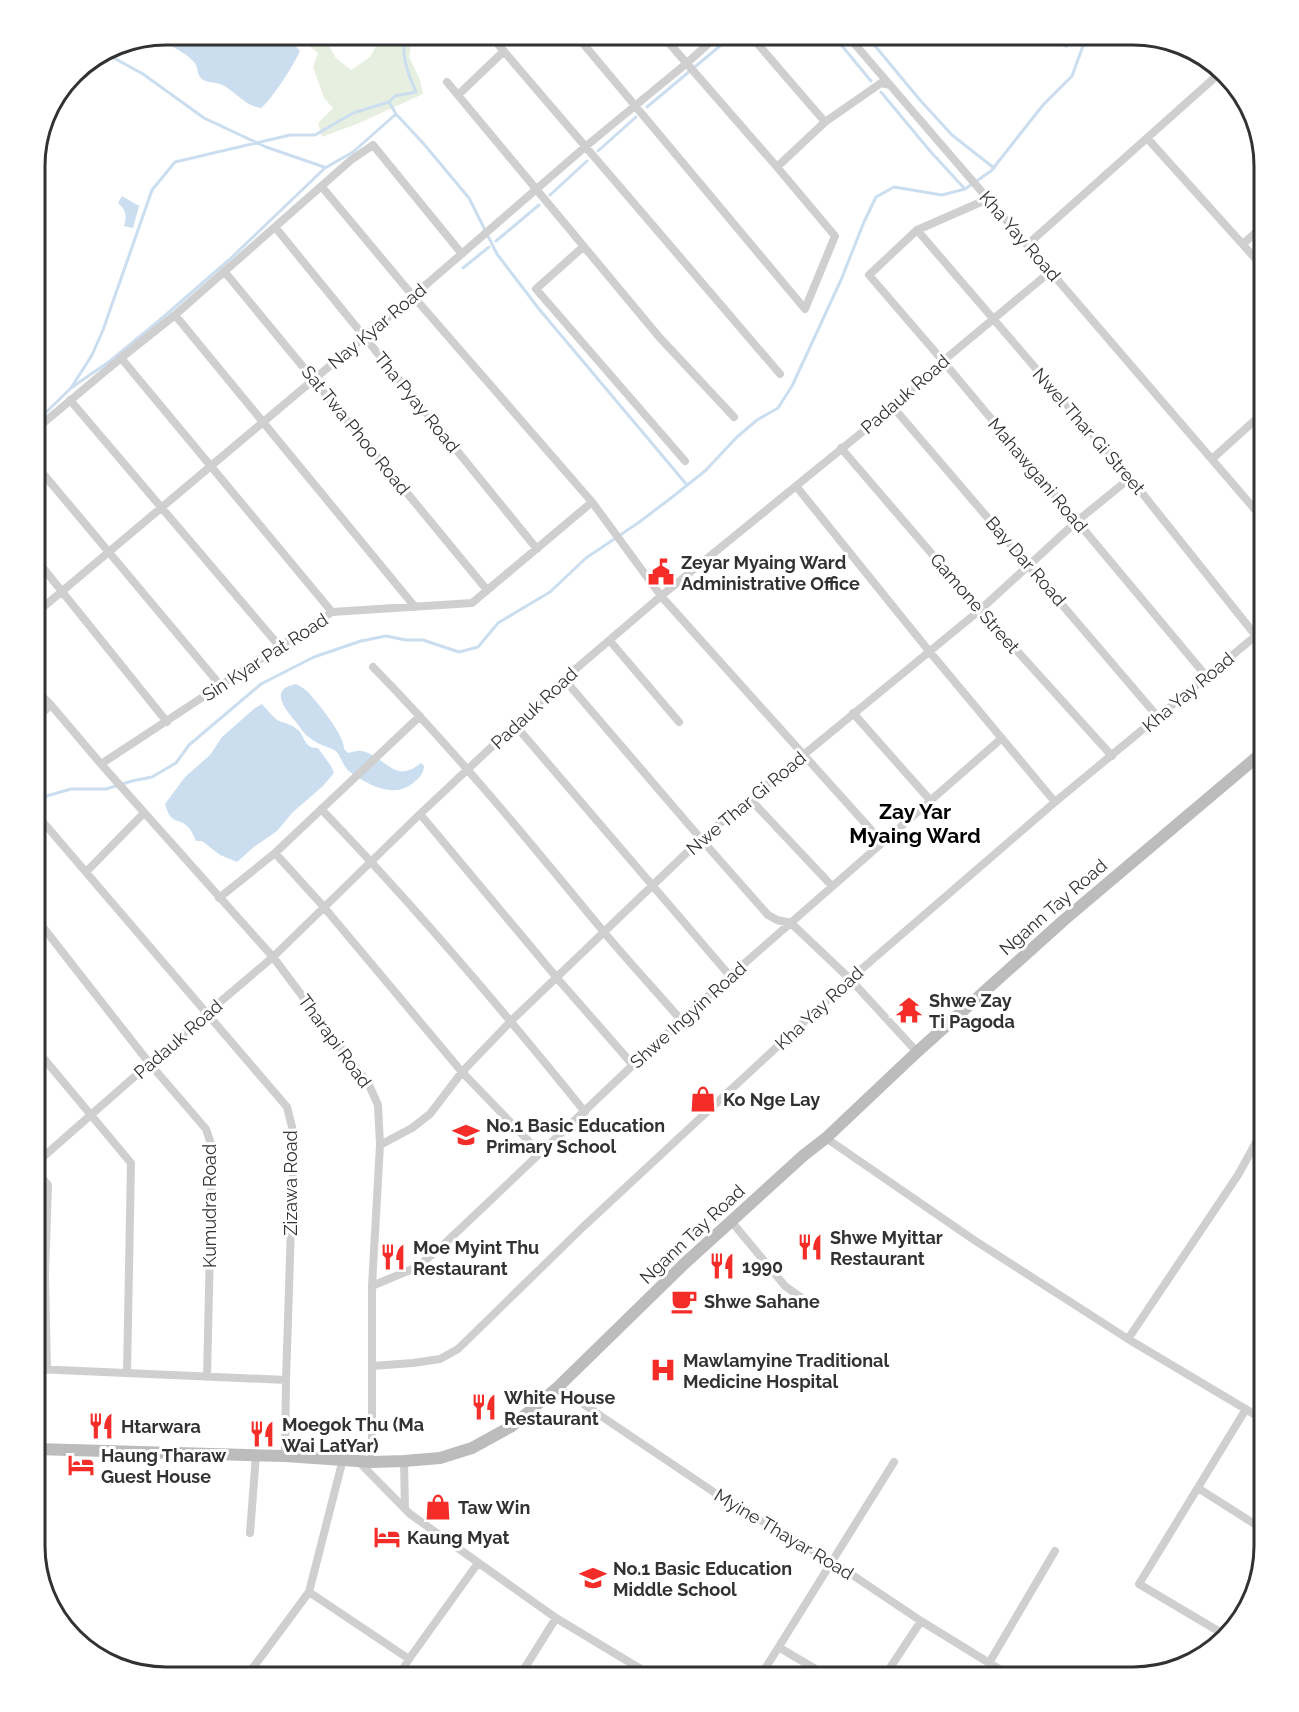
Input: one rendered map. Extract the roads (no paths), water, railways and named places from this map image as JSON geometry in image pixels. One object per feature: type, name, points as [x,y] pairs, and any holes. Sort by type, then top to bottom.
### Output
[{"type":"main road","name":"Ngann Tay Road","points":[[45,1449],[404,1461],[440,1458],[472,1448],[512,1426],[558,1387],[684,1264],[804,1155],[826,1138],[917,1052],[1064,920],[1254,759]]},
{"type":"street","points":[[499,45],[780,374]]},
{"type":"street","points":[[584,45],[805,309],[835,236],[671,45]]},
{"type":"street","name":"Nay Kyar Road","points":[[45,605],[707,45]]},
{"type":"street","points":[[759,45],[825,122]]},
{"type":"street","name":"Kha Yay Road","points":[[855,45],[1254,508]]},
{"type":"street","points":[[458,95],[504,51]]},
{"type":"street","points":[[1027,245],[1215,77]]},
{"type":"street","points":[[447,82],[660,338],[734,417]]},
{"type":"street","points":[[777,167],[825,122],[881,83],[891,85]]},
{"type":"street","points":[[1147,138],[1254,257]]},
{"type":"street","points":[[45,421],[175,315],[351,160],[373,145],[462,254]]},
{"type":"street","points":[[322,187],[413,296],[592,502],[661,596],[882,842]]},
{"type":"street","points":[[916,231],[985,196]]},
{"type":"street","name":"Tha Pyay Road","points":[[275,227],[537,549]]},
{"type":"street","name":"Nwel Thar Gi Street","points":[[916,231],[1130,478],[1254,633]]},
{"type":"street","name":"Mahawgani Road","points":[[916,231],[868,274],[1207,677]]},
{"type":"street","points":[[1243,244],[1254,234]]},
{"type":"street","points":[[583,247],[536,289],[685,461]]},
{"type":"street","name":"Sat Twa Phoo Road","points":[[224,271],[487,590]]},
{"type":"street","name":"Padauk Road","points":[[45,1155],[273,957],[323,906],[564,679],[661,596],[893,407],[943,361],[1051,271]]},
{"type":"street","points":[[175,315],[415,607]]},
{"type":"street","points":[[121,358],[332,612]]},
{"type":"street","points":[[70,400],[280,647]]},
{"type":"street","name":"Bay Dar Road","points":[[893,407],[1158,717]]},
{"type":"street","points":[[1212,459],[1254,421]]},
{"type":"street","name":"Gamone Street","points":[[841,448],[980,610],[1112,756]]},
{"type":"street","points":[[45,476],[221,686]]},
{"type":"street","name":"Nwe Thar Gi Road","points":[[380,1145],[412,1128],[429,1114],[462,1072],[511,1021],[701,839],[980,610],[1077,522],[1130,478]]},
{"type":"street","points":[[796,486],[1055,802]]},
{"type":"street","name":"Sin Kyar Pat Road","points":[[101,765],[332,612],[472,603],[592,502]]},
{"type":"street","points":[[45,570],[167,722]]},
{"type":"street","name":"Kha Yay Road","points":[[372,1366],[413,1364],[440,1359],[458,1349],[592,1219],[850,979],[1055,802],[1254,638]]},
{"type":"street","points":[[610,641],[679,722]]},
{"type":"street","points":[[373,668],[420,716],[681,1020]]},
{"type":"street","points":[[564,679],[768,915],[790,923],[850,979],[917,1052]]},
{"type":"street","name":"Tharapi Road","points":[[45,699],[273,957],[369,1085],[378,1105],[380,1145],[372,1286],[372,1461]]},
{"type":"street","points":[[45,710],[51,705]]},
{"type":"street","points":[[854,713],[930,801]]},
{"type":"street","points":[[219,898],[275,853],[420,716]]},
{"type":"street","points":[[515,725],[730,976]]},
{"type":"street","name":"Shwe Ingyin Road","points":[[372,1286],[417,1267],[439,1249],[681,1020],[1002,738]]},
{"type":"street","points":[[750,799],[832,886]]},
{"type":"street","points":[[321,809],[372,862],[511,1021],[585,1112]]},
{"type":"street","points":[[86,872],[144,813]]},
{"type":"street","points":[[420,814],[633,1065]]},
{"type":"street","name":"Zizawa Road","points":[[45,824],[287,1107],[294,1135],[285,1456]]},
{"type":"street","points":[[275,853],[323,906],[462,1072],[540,1153]]},
{"type":"street","name":"Kumudra Road","points":[[45,930],[150,1064],[206,1129],[211,1144],[207,1377]]},
{"type":"street","points":[[45,1060],[131,1163],[127,1373]]},
{"type":"street","points":[[826,1138],[974,1240],[1128,1339],[1254,1414]]},
{"type":"street","points":[[1128,1339],[1238,1175],[1254,1146]]},
{"type":"street","points":[[45,1181],[48,1185],[45,1275],[47,1370],[286,1380]]},
{"type":"street","points":[[731,1221],[785,1286],[814,1307]]},
{"type":"street","name":"Myine Thayar Road","points":[[558,1387],[724,1499],[833,1562],[995,1667]]},
{"type":"street","points":[[1219,1631],[1138,1584],[1246,1409]]},
{"type":"street","points":[[250,1533],[256,1455]]},
{"type":"street","points":[[253,1667],[309,1592],[343,1459]]},
{"type":"street","points":[[357,1460],[405,1508],[478,1563],[556,1618],[635,1667]]},
{"type":"street","points":[[404,1461],[405,1508]]},
{"type":"street","points":[[767,1667],[894,1462]]},
{"type":"street","points":[[1198,1488],[1254,1524]]},
{"type":"street","points":[[989,1663],[1055,1551]]},
{"type":"street","points":[[404,1667],[478,1563]]},
{"type":"street","points":[[309,1592],[409,1659]]},
{"type":"street","points":[[525,1667],[556,1618]]},
{"type":"street","points":[[891,1667],[921,1621]]},
{"type":"street","points":[[780,1648],[813,1667]]},
{"type":"water","points":[[170,45],[295,45],[300,51],[271,98],[261,108],[255,107],[220,84],[202,79],[197,66],[185,54]]},
{"type":"water","points":[[122,196],[139,206],[133,228],[124,226],[125,213],[118,203]]},
{"type":"water","points":[[296,684],[308,692],[324,711],[336,728],[344,749],[348,753],[362,751],[371,754],[391,768],[404,771],[421,763],[424,766],[420,776],[404,788],[388,790],[372,785],[350,772],[337,752],[316,742],[303,732],[283,705],[281,694],[283,690]]},
{"type":"water","points":[[262,704],[276,719],[298,730],[309,746],[318,748],[334,773],[323,786],[293,812],[277,831],[237,862],[220,855],[202,841],[196,841],[185,824],[170,816],[165,804],[185,777],[210,755],[222,737]]},
{"type":"waterway","points":[[71,388],[110,361],[161,319],[230,259],[325,168],[353,152],[396,114],[389,102],[395,96],[416,92],[404,57],[404,45]]},
{"type":"waterway","points":[[647,107],[721,45]]},
{"type":"waterway","points":[[841,45],[871,81]]},
{"type":"waterway","points":[[874,45],[952,135],[994,168]]},
{"type":"waterway","points":[[45,796],[71,789],[106,789],[152,777],[176,763],[189,745],[261,684],[314,657],[361,641],[386,636],[406,640],[423,640],[459,652],[478,647],[498,623],[550,592],[586,558],[671,498],[705,471],[737,437],[757,420],[778,408],[792,386],[876,197],[894,187],[942,195],[965,189],[991,171],[1043,105],[1072,76],[1083,45]]},
{"type":"waterway","points":[[113,57],[143,74],[204,118],[266,147],[324,167]]},
{"type":"waterway","points":[[881,92],[964,188]]},
{"type":"waterway","points":[[45,413],[71,388],[92,355],[152,190],[175,162],[290,135],[315,135],[353,113],[389,102]]},
{"type":"waterway","points":[[396,114],[469,198],[497,254],[539,309],[687,485]]},
{"type":"waterway","points":[[598,151],[636,117]]},
{"type":"waterway","points":[[550,195],[587,161]]},
{"type":"waterway","points":[[496,241],[539,205]]},
{"type":"waterway","points":[[463,268],[489,247]]},
{"type":"place","name":"Zeyar Myaing Ward Administrative Office","points":[[661,572]]},
{"type":"place","name":"Shwe Zay Ti Pagoda","points":[[909,1010]]},
{"type":"place","name":"Ko Nge Lay","points":[[703,1099]]},
{"type":"place","name":"No.1 Basic Education Primary School","points":[[466,1135]]},
{"type":"place","name":"Shwe Myittar Restaurant","points":[[810,1247]]},
{"type":"place","name":"Moe Myint Thu Restaurant","points":[[393,1257]]},
{"type":"place","name":"1990","points":[[722,1266]]},
{"type":"place","name":"Shwe Sahane","points":[[684,1301]]},
{"type":"place","name":"Mawlamyine Traditional Medicine Hospital","points":[[663,1370]]},
{"type":"place","name":"White House Restaurant","points":[[484,1407]]},
{"type":"place","name":"Htarwara","points":[[101,1426]]},
{"type":"place","name":"Moegok Thu (Ma Wai LatYar)","points":[[262,1434]]},
{"type":"place","name":"Haung Tharaw Guest House","points":[[81,1465]]},
{"type":"place","name":"Taw Win","points":[[438,1507]]},
{"type":"place","name":"Kaung Myat","points":[[387,1537]]},
{"type":"place","name":"No.1 Basic Education Middle School","points":[[593,1578]]},
{"type":"district","name":"Zay Yar Myaing Ward","points":[[915,823]]}]
